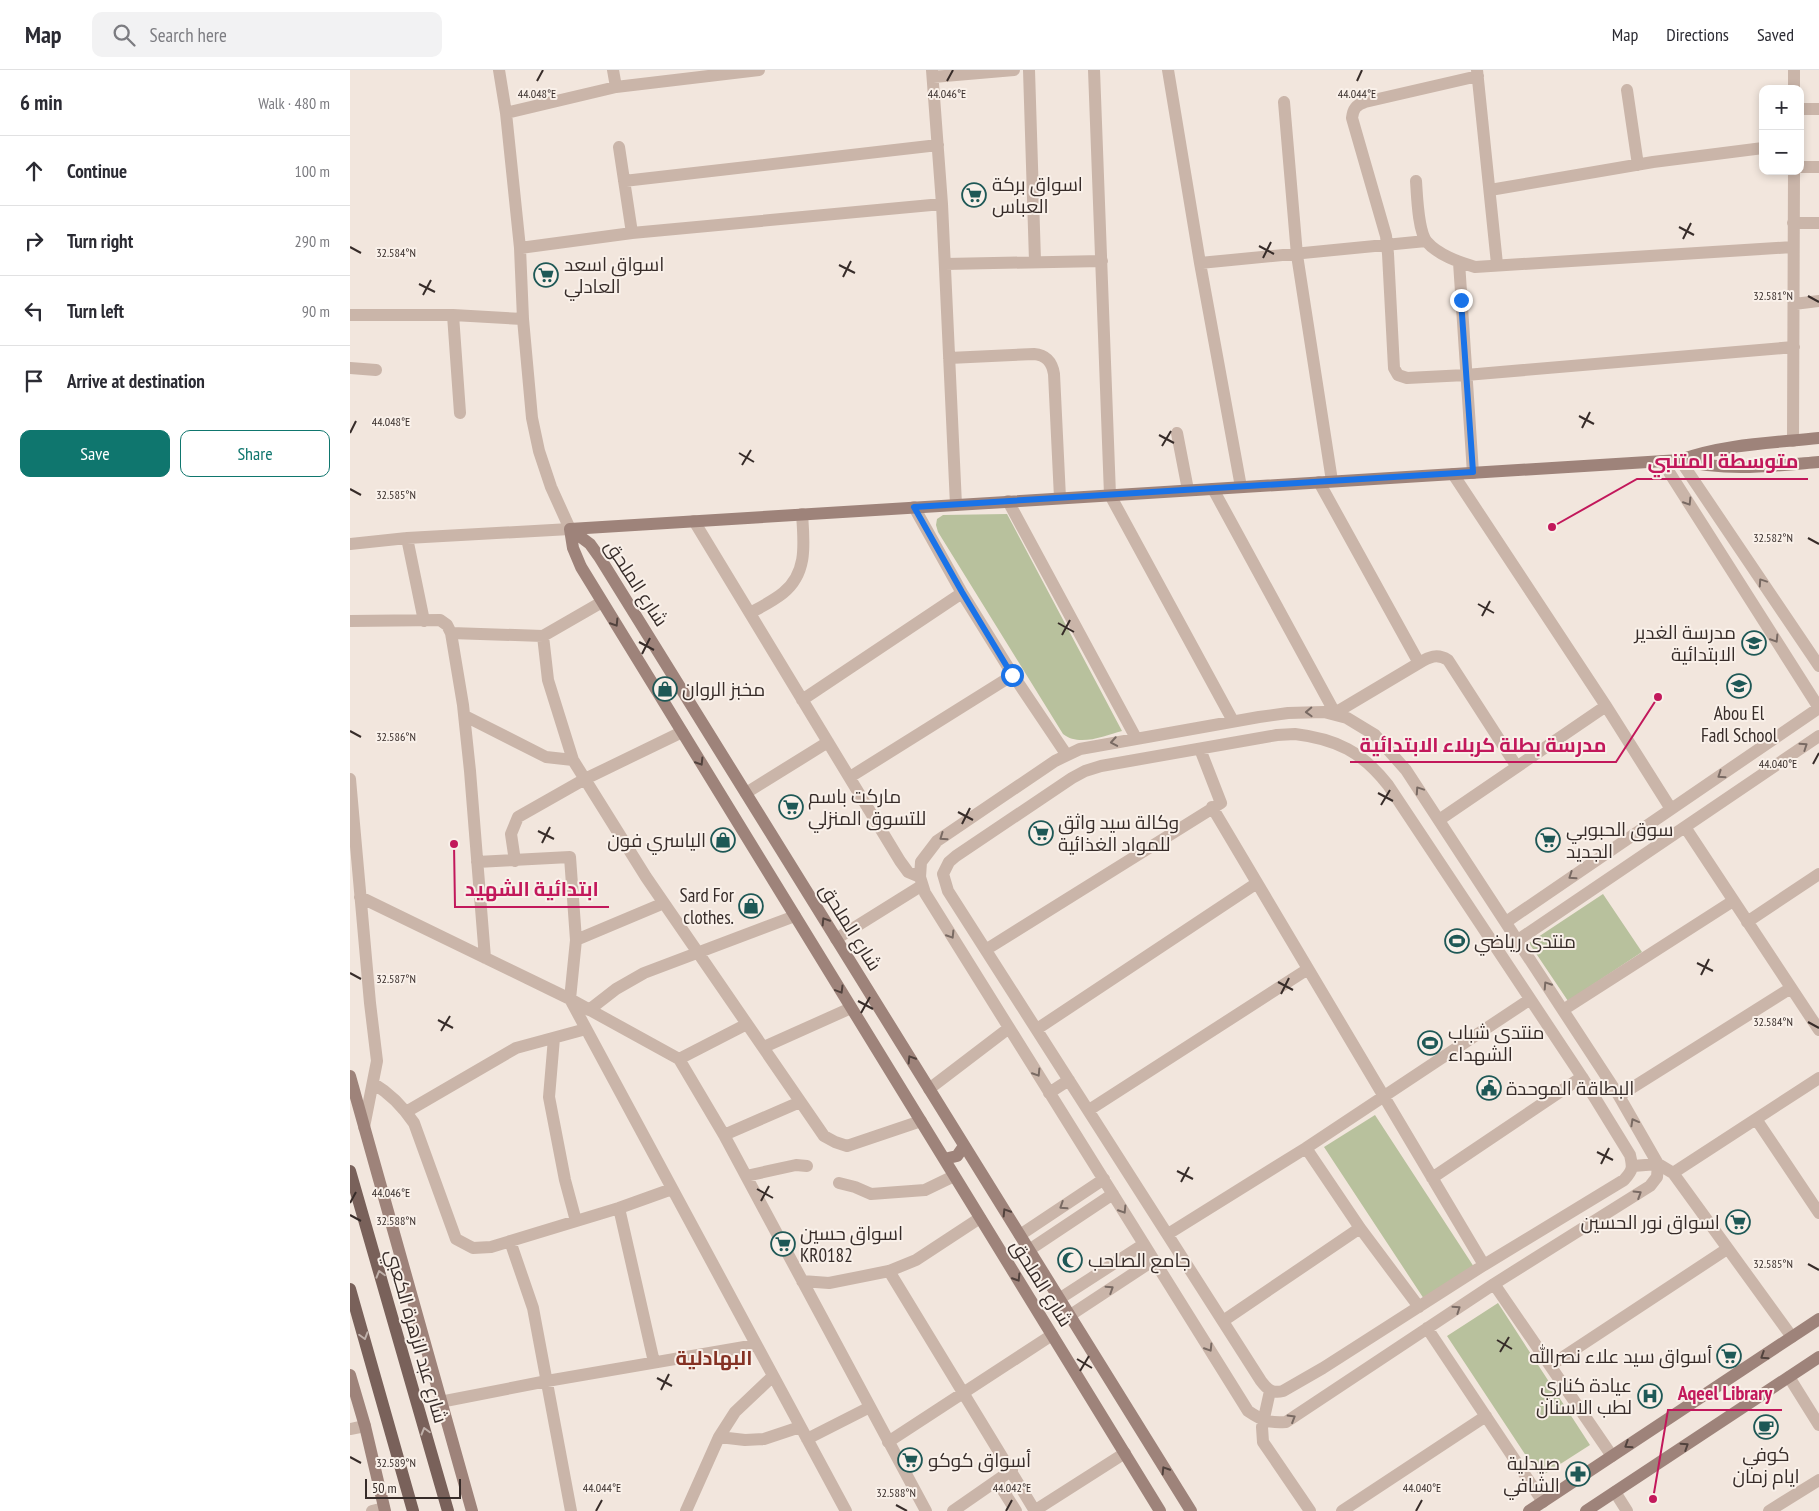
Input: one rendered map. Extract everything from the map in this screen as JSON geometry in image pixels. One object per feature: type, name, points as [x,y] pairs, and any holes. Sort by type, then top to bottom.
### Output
[{"type":"main road","name":"شارع عبد الزهرة الكعبي","points":[[350,1171],[448,1511]]},
{"type":"main road","points":[[350,1289],[413,1511]]},
{"type":"street","points":[[499,70],[506,113],[520,248],[523,319],[532,418],[537,442],[551,487],[570,529]]},
{"type":"street","points":[[613,70],[616,87]]},
{"type":"street","points":[[506,113],[616,87],[759,70]]},
{"type":"street","points":[[956,505],[942,204],[933,74],[1014,70]]},
{"type":"street","points":[[1029,70],[1035,261]]},
{"type":"street","points":[[1094,70],[1110,495],[1233,721]]},
{"type":"street","points":[[1168,70],[1200,263],[1241,487]]},
{"type":"street","points":[[1794,70],[1794,85]]},
{"type":"street","points":[[1497,264],[1478,73],[1365,102],[1355,107],[1352,118],[1387,245],[1393,364],[1398,376],[1407,378],[1466,375],[1794,347]]},
{"type":"street","points":[[1627,90],[1638,165]]},
{"type":"street","points":[[1284,102],[1297,254],[1326,482],[1419,663]]},
{"type":"street","points":[[1804,109],[1819,109]]},
{"type":"street","points":[[624,181],[938,146]]},
{"type":"street","points":[[619,147],[632,234]]},
{"type":"street","points":[[1490,190],[1638,165],[1759,149]]},
{"type":"street","points":[[1804,167],[1819,167]]},
{"type":"street","points":[[1793,441],[1794,175]]},
{"type":"street","points":[[1416,181],[1419,218],[1426,241],[1436,250],[1459,262],[1475,267],[1497,264],[1793,247]]},
{"type":"street","points":[[520,248],[632,234],[942,204]]},
{"type":"street","points":[[1793,223],[1819,224]]},
{"type":"street","points":[[1200,263],[1426,241]]},
{"type":"street","points":[[945,264],[1102,261]]},
{"type":"street","points":[[1459,262],[1473,472]]},
{"type":"street","points":[[1794,304],[1819,301]]},
{"type":"street","points":[[350,315],[453,315],[523,319]]},
{"type":"street","points":[[453,315],[460,413]]},
{"type":"street","points":[[949,358],[1034,354],[1048,359],[1054,374],[1060,498]]},
{"type":"street","points":[[350,368],[376,370]]},
{"type":"street","points":[[1177,433],[1188,490]]},
{"type":"street","points":[[350,544],[407,538],[1680,460],[1703,452],[1727,447],[1819,438]]},
{"type":"street","points":[[1680,460],[1729,468],[1819,462]]},
{"type":"street","points":[[1680,460],[1819,666]]},
{"type":"street","points":[[1506,922],[1819,708],[1662,461]]},
{"type":"street","points":[[1453,474],[1606,706],[1671,809]]},
{"type":"street","points":[[1213,489],[1335,713]]},
{"type":"street","points":[[1008,501],[1136,738]]},
{"type":"street","points":[[914,507],[1012,675],[1066,754]]},
{"type":"street","points":[[750,614],[784,592],[798,574],[804,558],[802,514]]},
{"type":"street","points":[[694,521],[904,867],[920,882],[1049,1093],[1248,1411],[1263,1421],[1272,1423],[1286,1422],[1494,1284],[1650,1186],[1657,1177],[1658,1164]]},
{"type":"street","name":"شارع الملحق","points":[[570,529],[576,558],[602,602],[1160,1511]]},
{"type":"street","name":"شارع الملحق","points":[[570,529],[584,538],[596,551],[1191,1511]]},
{"type":"street","points":[[407,538],[424,621]]},
{"type":"street","points":[[802,700],[962,592]]},
{"type":"street","points":[[451,633],[543,636],[602,602]]},
{"type":"street","points":[[350,621],[440,620],[447,625],[451,633],[465,716],[485,958]]},
{"type":"street","points":[[543,636],[548,680],[573,760],[664,903],[824,1136],[847,1146],[921,1121]]},
{"type":"street","points":[[1335,713],[1419,663],[1438,655],[1448,660],[1517,767]]},
{"type":"street","points":[[850,777],[1012,675]]},
{"type":"street","points":[[1439,820],[1606,706]]},
{"type":"street","points":[[920,882],[921,862],[937,841],[1066,754],[1088,747],[1136,738],[1288,713],[1335,713],[1359,724],[1375,735],[1406,770],[1564,1010],[1619,1096],[1658,1164],[1673,1174],[1792,1337]]},
{"type":"street","points":[[465,716],[546,757],[573,760]]},
{"type":"street","points":[[1176,731],[1182,752]]},
{"type":"street","points":[[515,861],[510,834],[518,816],[585,779],[682,732]]},
{"type":"street","points":[[1295,734],[1331,741],[1348,748],[1363,758],[1382,778],[1582,1077],[1630,1155],[1633,1166],[1624,1180],[1283,1391],[1270,1391],[1261,1381],[944,882],[943,874],[949,862],[956,856],[1041,798],[1085,771],[1101,766],[1182,752],[1277,735],[1295,734]]},
{"type":"street","points":[[1518,940],[1819,736]]},
{"type":"street","points":[[746,793],[828,742]]},
{"type":"street","points":[[987,949],[1221,803],[1200,749]]},
{"type":"street","points":[[350,779],[377,1061],[374,1084],[364,1127]]},
{"type":"street","points":[[1212,807],[1484,1265]]},
{"type":"street","points":[[1685,827],[1819,1030]]},
{"type":"street","points":[[1442,867],[1462,855]]},
{"type":"street","points":[[477,862],[570,857],[576,940],[570,999],[846,1511]]},
{"type":"street","points":[[1747,922],[1819,874]]},
{"type":"street","points":[[836,939],[920,882]]},
{"type":"street","points":[[1037,1029],[1258,883]]},
{"type":"street","points":[[360,897],[570,999],[679,1059],[724,1135],[926,1511]]},
{"type":"street","points":[[1564,1010],[1733,901]]},
{"type":"street","points":[[576,940],[664,903]]},
{"type":"street","points":[[590,1010],[616,990],[644,973],[795,916]]},
{"type":"street","points":[[1089,1110],[1308,969]]},
{"type":"street","points":[[1619,1096],[1791,988]]},
{"type":"street","points":[[1168,1234],[1306,1148],[1529,1000]]},
{"type":"street","points":[[764,1047],[851,1008]]},
{"type":"street","points":[[679,1059],[747,1024]]},
{"type":"street","points":[[929,1089],[1009,1028]]},
{"type":"street","points":[[406,1112],[516,1048],[586,1029]]},
{"type":"street","points":[[554,1038],[549,1097],[565,1180],[576,1221]]},
{"type":"street","points":[[350,1076],[472,1511]]},
{"type":"street","points":[[1432,1178],[1582,1077]]},
{"type":"street","points":[[1673,1174],[1819,1078]]},
{"type":"street","points":[[1049,1093],[1069,1080]]},
{"type":"street","points":[[374,1084],[388,1092],[414,1123],[456,1239],[473,1248],[510,1241],[619,1208],[672,1189]]},
{"type":"street","points":[[724,1135],[800,1102]]},
{"type":"street","points":[[1756,1120],[1819,1213]]},
{"type":"street","points":[[944,1159],[957,1156],[964,1146]]},
{"type":"street","points":[[1306,1148],[1360,1228],[1418,1307]]},
{"type":"street","points":[[1633,1166],[1658,1164]]},
{"type":"street","points":[[746,1176],[788,1166],[807,1166]]},
{"type":"street","points":[[839,1183],[871,1194],[924,1190],[954,1176]]},
{"type":"street","points":[[962,1188],[973,1177],[983,1176]]},
{"type":"street","points":[[1020,1235],[1104,1179]]},
{"type":"street","points":[[1029,1250],[1113,1194]]},
{"type":"street","points":[[619,1208],[654,1362]]},
{"type":"street","points":[[802,1281],[829,1283],[889,1271],[916,1260],[980,1218]]},
{"type":"street","points":[[1223,1321],[1360,1228]]},
{"type":"street","points":[[510,1241],[533,1308],[571,1511]]},
{"type":"street","points":[[1059,1299],[1144,1244]]},
{"type":"street","points":[[1551,1365],[1727,1248]]},
{"type":"street","points":[[1069,1316],[1154,1260]]},
{"type":"street","points":[[889,1271],[1012,1470],[1035,1511],[1125,1453]]},
{"type":"street","points":[[1494,1284],[1612,1456]]},
{"type":"street","points":[[1529,1511],[1819,1319]]},
{"type":"street","points":[[1427,1328],[1543,1502]]},
{"type":"street","points":[[888,1442],[1052,1335]]},
{"type":"street","points":[[440,1402],[547,1381],[756,1345]]},
{"type":"street","points":[[1586,1511],[1819,1357]]},
{"type":"street","points":[[350,1375],[365,1426],[380,1510]]},
{"type":"street","points":[[686,1511],[719,1438],[735,1412],[773,1376]]},
{"type":"street","points":[[1789,1377],[1819,1425]]},
{"type":"street","points":[[1270,1391],[1261,1435],[1263,1442],[1310,1511]]},
{"type":"street","points":[[350,1403],[365,1426]]},
{"type":"street","points":[[807,1440],[870,1407]]},
{"type":"street","points":[[1342,1511],[1486,1416]]},
{"type":"street","points":[[350,1429],[365,1426]]},
{"type":"street","points":[[719,1438],[764,1439],[800,1427]]},
{"type":"street","points":[[953,1511],[1012,1470]]},
{"type":"street","points":[[1769,1511],[1787,1506],[1819,1480]]},
{"type":"street","points":[[997,1481],[1016,1511]]},
{"type":"street","points":[[1615,1492],[1627,1511]]},
{"type":"green space","points":[[1007,514],[1122,731],[1100,738],[1084,740],[1069,738],[1063,734],[938,532],[936,525],[937,519],[943,515]]},
{"type":"green space","points":[[1603,894],[1642,952],[1568,1001],[1529,943]]},
{"type":"green space","points":[[1375,1115],[1474,1267],[1424,1299],[1324,1147]]},
{"type":"green space","points":[[1498,1303],[1590,1445],[1540,1477],[1447,1336]]},
{"type":"place","name":"اسواق بركة العباس","points":[[974,195]]},
{"type":"place","name":"اسواق اسعد العادلي","points":[[546,275]]},
{"type":"place","name":"متوسطة المتنبي","points":[[1552,527]]},
{"type":"place","name":"مدرسة الغدير الابتدائية","points":[[1754,643]]},
{"type":"place","name":"Abou El Fadl School","points":[[1739,686]]},
{"type":"place","name":"مخبز الروان","points":[[665,689]]},
{"type":"place","name":"مدرسة بطلة كربلاء الابتدائية","points":[[1658,697]]},
{"type":"place","name":"ماركت باسم للتسوق المنزلي","points":[[791,807]]},
{"type":"place","name":"وكالة سيد واثق للمواد الغذائية","points":[[1041,833]]},
{"type":"place","name":"الياسري فون","points":[[723,840]]},
{"type":"place","name":"سوق الحبوبي الجديد","points":[[1548,840]]},
{"type":"place","name":"ابتدائية الشهيد","points":[[454,844]]},
{"type":"place","name":"Sard For clothes.","points":[[751,906]]},
{"type":"place","name":"منتدى رياضي","points":[[1457,941]]},
{"type":"place","name":"منتدى شباب الشهداء","points":[[1430,1043]]},
{"type":"place","name":"البطاقة الموحدة","points":[[1489,1088]]},
{"type":"place","name":"اسواق نور الحسين","points":[[1738,1222]]},
{"type":"place","name":"اسواق حسين KR0182","points":[[783,1244]]},
{"type":"place","name":"جامع الصاحب","points":[[1070,1260]]},
{"type":"place","name":"أسواق سيد علاء نصرالله","points":[[1729,1356]]},
{"type":"place","name":"عيادة كناري لطب الاسنان","points":[[1650,1396]]},
{"type":"place","name":"كوفي ايام زمان","points":[[1766,1427]]},
{"type":"place","name":"أسواق كوكو","points":[[910,1460]]},
{"type":"place","name":"صيدلية الشافي","points":[[1578,1474]]},
{"type":"place","name":"Aqeel Library","points":[[1653,1499]]},
{"type":"district","name":"البهادلية","points":[[714,1358]]},
{"type":"route","points":[[1012,675],[914,507],[1473,472],[1461,300]]}]
